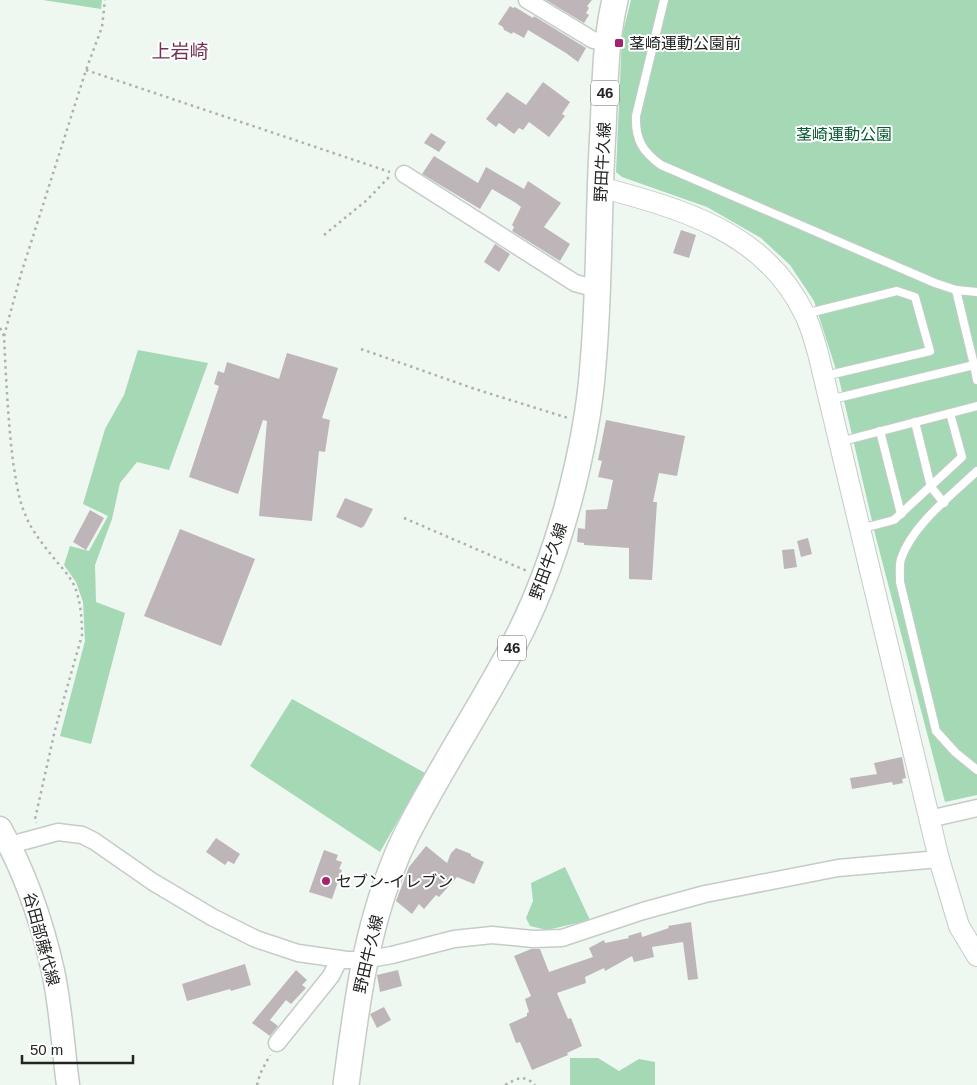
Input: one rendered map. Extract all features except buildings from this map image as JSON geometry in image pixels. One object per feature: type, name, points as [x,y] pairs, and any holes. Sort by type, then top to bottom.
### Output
[{"type":"main road","name":"野田牛久線","points":[[346,1085],[364,960],[370,934],[394,862],[414,820],[506,661],[533,604],[567,507],[586,423],[593,366],[608,43],[615,0]]},
{"type":"main road","name":"谷田部藤代線","points":[[5,836],[30,891],[54,972],[68,1085]]},
{"type":"street","points":[[527,0],[593,40],[608,43]]},
{"type":"street","points":[[404,174],[575,283],[597,289]]},
{"type":"street","points":[[600,187],[714,225],[742,241],[760,254],[773,268],[796,297],[805,314],[818,353],[830,400],[939,859],[959,926],[977,956]]},
{"type":"street","points":[[929,819],[977,808]]},
{"type":"street","points":[[5,836],[39,837],[58,832],[82,835],[212,917],[256,939],[298,953],[340,960],[364,960],[454,939],[492,935],[533,939],[562,938],[643,911],[705,894],[838,868],[939,859]]},
{"type":"street","points":[[277,1043],[331,976],[340,960]]},
{"type":"lane","points":[[664,0],[636,116],[636,129],[639,141],[648,156],[662,165],[934,284],[956,290],[977,292]]},
{"type":"lane","points":[[956,290],[977,380]]},
{"type":"lane","points":[[805,314],[897,291],[915,297],[918,305],[930,351],[824,376]]},
{"type":"lane","points":[[830,400],[975,365]]},
{"type":"lane","points":[[839,442],[977,406]]},
{"type":"lane","points":[[860,529],[894,520],[962,457],[950,413]]},
{"type":"lane","points":[[915,422],[931,487],[944,503]]},
{"type":"lane","points":[[880,431],[901,514]]},
{"type":"lane","points":[[977,471],[918,528],[906,546],[900,561],[900,582],[936,731],[954,752],[977,770]]},
{"type":"path","points":[[39,837],[35,819],[55,730],[82,635],[82,623],[76,588],[37,537],[21,504],[9,432],[4,336],[21,274],[86,70],[102,27],[105,0]]},
{"type":"path","points":[[86,70],[392,172],[367,200],[324,235]]},
{"type":"path","points":[[0,328],[4,336]]},
{"type":"path","points":[[361,349],[475,389],[586,423]]},
{"type":"path","points":[[404,518],[543,578]]},
{"type":"path","points":[[257,1085],[260,1074],[277,1043]]},
{"type":"path","points":[[505,1085],[521,1078],[528,1078],[535,1085]]},
{"type":"green space","points":[[43,0],[102,0],[101,9]]},
{"type":"green space","name":"茎崎運動公園","points":[[631,0],[977,0],[977,795],[945,802],[875,534],[839,379],[814,301],[790,265],[761,238],[707,207],[622,177],[616,172],[622,36]]},
{"type":"green space","points":[[138,350],[208,363],[169,470],[137,462],[120,483],[112,519],[95,565],[96,602],[125,613],[91,744],[60,736],[85,641],[83,602],[76,582],[64,565],[70,546],[89,551],[108,516],[83,504],[105,429],[124,395]]},
{"type":"green space","points":[[292,699],[425,773],[380,852],[250,766]]},
{"type":"green space","points":[[565,867],[590,920],[547,930],[530,926],[526,918],[533,901],[531,883]]},
{"type":"green space","points":[[570,1058],[598,1058],[619,1071],[639,1059],[655,1062],[655,1085],[570,1085]]},
{"type":"place","name":"茎崎運動公園前","points":[[619,43]]},
{"type":"place","name":"セブン-イレブン","points":[[326,881]]},
{"type":"district","name":"上岩崎","points":[[180,51]]}]
